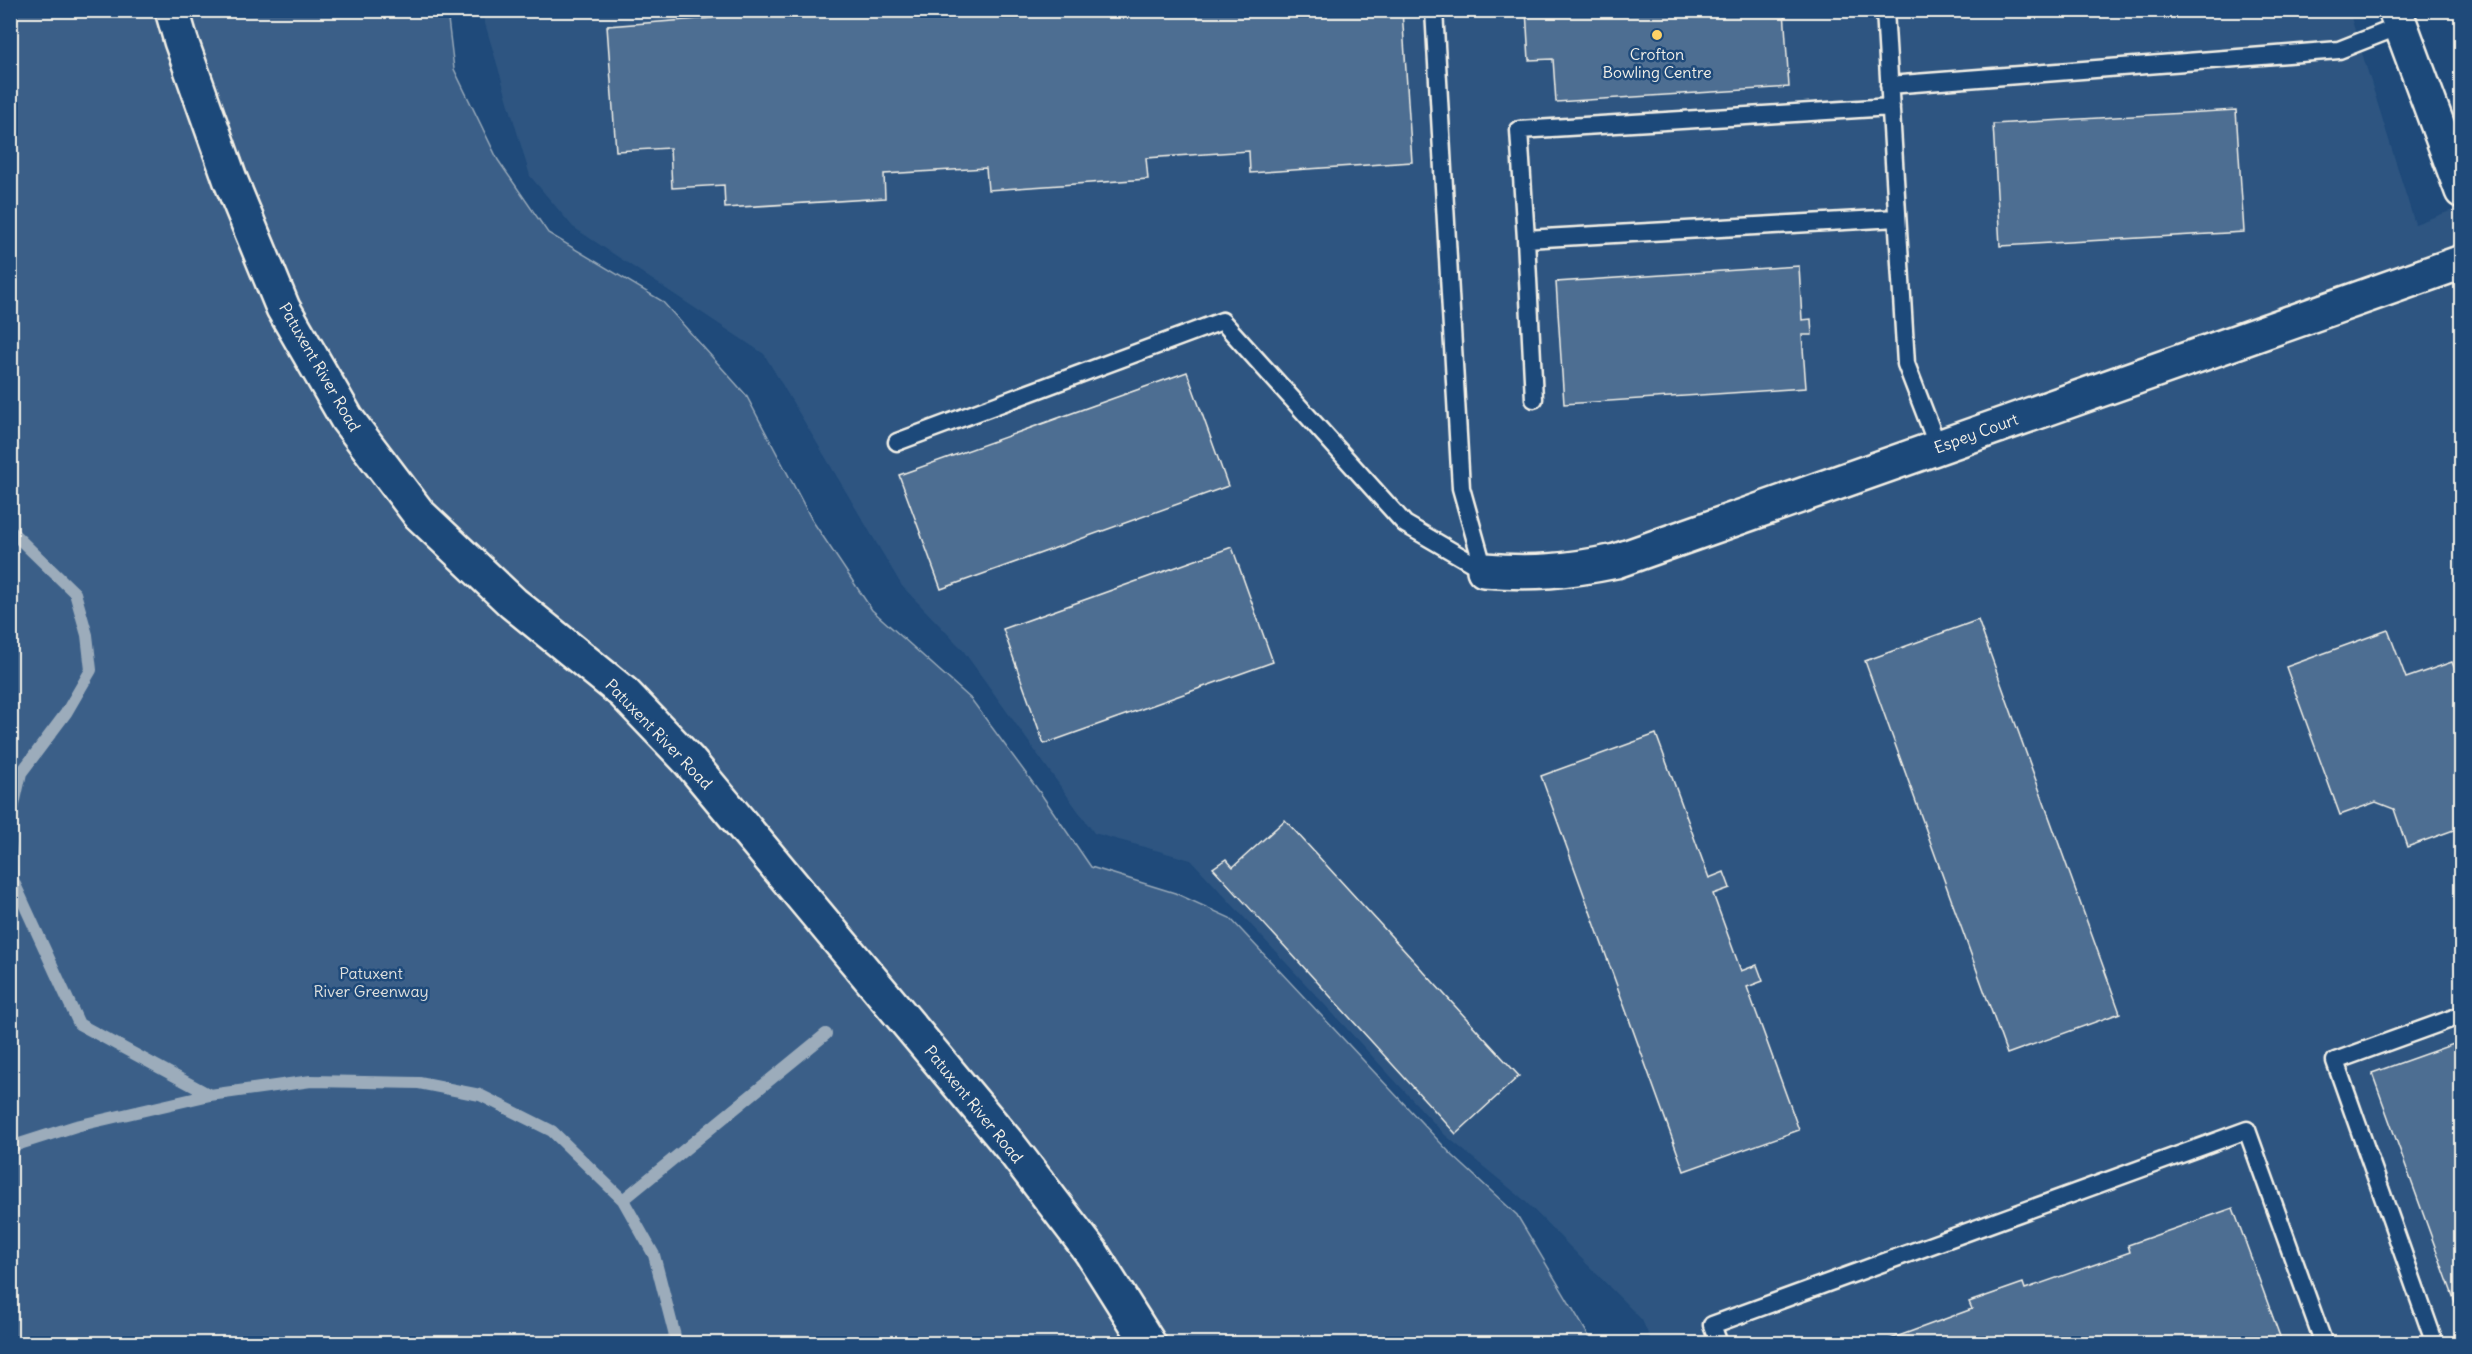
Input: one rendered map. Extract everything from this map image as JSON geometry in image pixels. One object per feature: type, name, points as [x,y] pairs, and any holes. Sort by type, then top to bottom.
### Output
[{"type":"street","name":"Patuxent River Road","points":[[172,10],[181,42],[230,179],[284,308],[347,419],[419,514],[513,603],[624,693],[689,761],[1010,1146],[1091,1252],[1149,1344]]},
{"type":"street","points":[[2398,18],[2462,191]]},
{"type":"street","name":"Espey Court","points":[[1484,570],[1522,573],[1554,572],[1616,561],[2462,262]]},
{"type":"lane","points":[[1434,10],[1461,489],[1484,570]]},
{"type":"lane","points":[[1885,10],[1906,364],[1938,447]]},
{"type":"lane","points":[[1889,85],[2339,50],[2398,18]]},
{"type":"lane","points":[[1534,399],[1520,130],[1891,107]]},
{"type":"lane","points":[[1526,239],[1897,218]]},
{"type":"lane","points":[[897,442],[1222,321],[1405,524],[1484,570]]},
{"type":"lane","points":[[2435,1344],[2335,1061],[2462,1015]]},
{"type":"lane","points":[[1719,1344],[1712,1325],[2247,1130],[2324,1344]]},
{"type":"shaded area","points":[[481,10],[2349,11],[2415,224],[2461,207],[2461,1343],[1652,1343],[1642,1320],[1524,1200],[1445,1135],[1191,860],[1094,833],[962,649],[902,586],[764,354],[573,227],[530,176]]},
{"type":"green space","name":"Patuxent River Greenway","points":[[10,11],[447,11],[454,69],[498,160],[548,233],[662,301],[746,395],[812,520],[872,610],[971,699],[1091,867],[1175,893],[1230,918],[1451,1154],[1517,1215],[1593,1343],[11,1343]]},
{"type":"building","points":[[711,10],[1402,10],[1412,162],[1250,173],[1249,151],[1146,158],[1148,179],[988,190],[986,168],[884,174],[885,198],[725,208],[724,185],[672,188],[670,148],[616,151],[607,26],[712,18]]},
{"type":"building","name":"Crofton Bowling Centre","points":[[1526,10],[1784,10],[1789,87],[1556,102],[1553,59],[1529,60]]},
{"type":"building","points":[[2236,110],[2244,232],[2000,246],[1993,124]]},
{"type":"building","points":[[1799,266],[1802,320],[1811,319],[1812,335],[1802,335],[1806,388],[1564,404],[1556,282]]},
{"type":"building","points":[[1187,372],[1228,486],[941,589],[899,475]]},
{"type":"building","points":[[1232,547],[1273,662],[1044,744],[1003,629]]},
{"type":"building","points":[[1978,620],[2120,1013],[2007,1054],[1865,661]]},
{"type":"building","points":[[2388,630],[2406,678],[2452,662],[2462,687],[2462,827],[2407,847],[2394,809],[2376,802],[2340,815],[2286,667]]},
{"type":"building","points":[[1656,734],[1709,878],[1724,872],[1730,888],[1713,894],[1741,971],[1757,965],[1763,981],[1747,987],[1799,1130],[1684,1171],[1541,776]]},
{"type":"building","points":[[1285,820],[1519,1076],[1456,1134],[1213,868],[1226,859],[1233,867]]},
{"type":"building","points":[[2462,1041],[2462,1321],[2372,1073]]},
{"type":"building","points":[[2233,1208],[2282,1342],[1877,1344],[1972,1309],[1969,1302],[2023,1283],[2025,1289],[2130,1252],[2128,1245]]},
{"type":"waterway","points":[[10,530],[75,593],[87,635],[91,670],[66,713],[21,773],[10,823]]},
{"type":"waterway","points":[[10,847],[12,878],[79,1024],[210,1095]]},
{"type":"waterway","points":[[623,1200],[826,1034]]},
{"type":"waterway","points":[[10,1147],[76,1126],[210,1095],[311,1081],[419,1083],[480,1095],[552,1131],[623,1200],[654,1255],[677,1344]]},
{"type":"place","name":"Crofton Bowling Centre","points":[[1657,35]]}]
